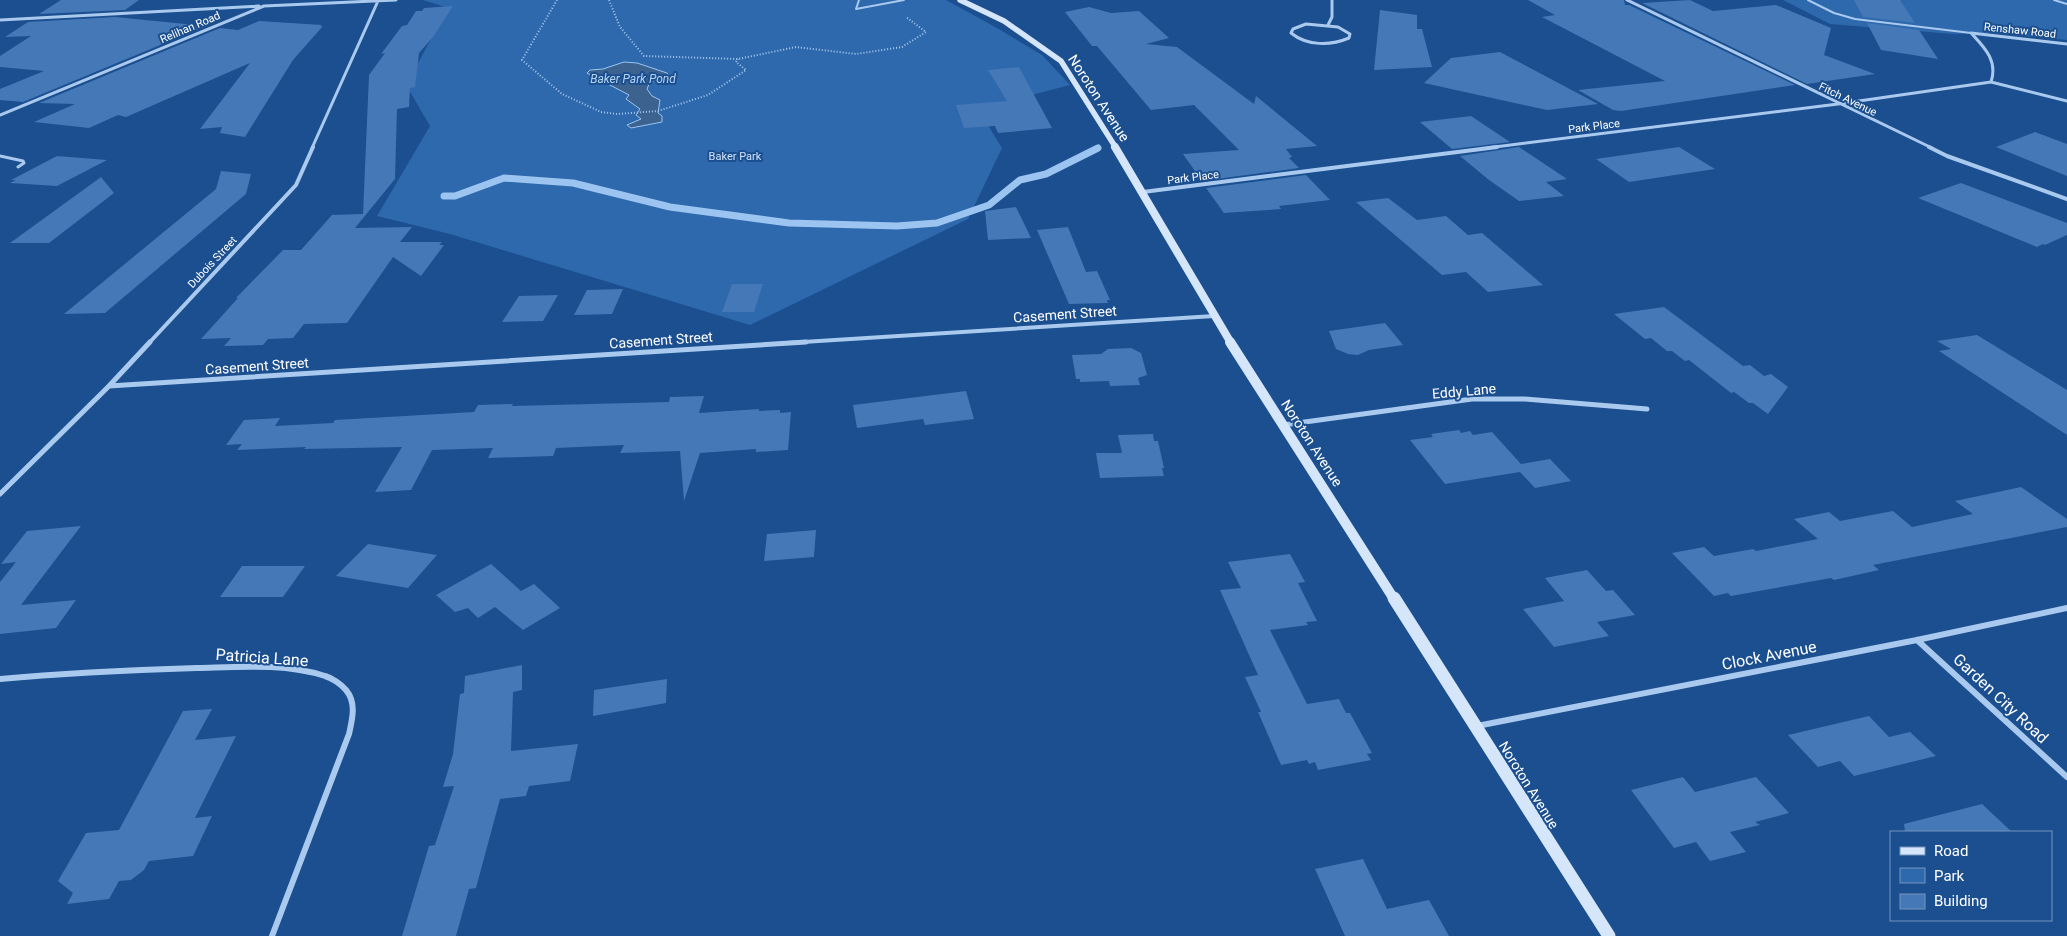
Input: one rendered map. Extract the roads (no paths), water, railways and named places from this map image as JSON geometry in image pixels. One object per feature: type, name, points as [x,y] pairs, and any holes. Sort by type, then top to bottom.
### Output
[{"type":"main road","name":"Noroton Avenue","points":[[960,0],[1004,22],[1061,61],[1143,192],[1214,316],[1609,936]]},
{"type":"street","name":"Relihan Road","points":[[0,115],[264,6],[396,0]]},
{"type":"street","points":[[1328,25],[1332,17],[1332,0]]},
{"type":"street","name":"Fitch Avenue","points":[[1627,0],[1947,156],[2067,199]]},
{"type":"street","name":"Dubois Street","points":[[0,494],[109,386],[296,185],[378,1]]},
{"type":"street","points":[[0,20],[264,6]]},
{"type":"street","points":[[1328,25],[1346,30],[1350,34],[1349,38],[1335,42],[1312,42],[1295,36],[1292,32],[1298,26],[1328,25]]},
{"type":"street","points":[[1971,33],[1993,61],[1995,73],[1991,82],[2067,101]]},
{"type":"street","name":"Renshaw Road","points":[[1971,33],[2067,44]]},
{"type":"street","name":"Park Place","points":[[1143,192],[1838,104],[1991,82]]},
{"type":"street","name":"Casement Street","points":[[109,386],[1214,316]]},
{"type":"street","name":"Eddy Lane","points":[[1284,425],[1472,399],[1525,399],[1647,409]]},
{"type":"street","name":"Clock Avenue","points":[[1476,726],[1917,640],[2067,608]]},
{"type":"street","name":"Garden City Road","points":[[1917,640],[2067,777]]},
{"type":"street","name":"Patricia Lane","points":[[0,679],[100,671],[219,667],[266,668],[305,672],[327,677],[346,690],[355,705],[349,734],[272,936]]},
{"type":"lane","points":[[859,0],[856,9],[904,0]]},
{"type":"lane","points":[[1808,0],[1834,13],[1855,19],[1971,33]]},
{"type":"lane","points":[[2054,0],[2067,4]]},
{"type":"lane","points":[[0,156],[23,161],[24,163],[18,167]]},
{"type":"water","name":"Baker Park Pond","points":[[624,62],[637,63],[667,73],[669,76],[650,82],[647,89],[652,96],[660,100],[658,113],[662,116],[662,122],[631,128],[627,125],[641,119],[636,115],[640,109],[626,99],[629,95],[587,73],[590,70],[603,69]]},
{"type":"waterway","points":[[444,196],[455,196],[504,178],[573,183],[670,207],[789,223],[897,226],[937,223],[989,205],[1020,180],[1046,174],[1098,148]]},
{"type":"park label","name":"Baker Park","points":[[735,156]]}]
